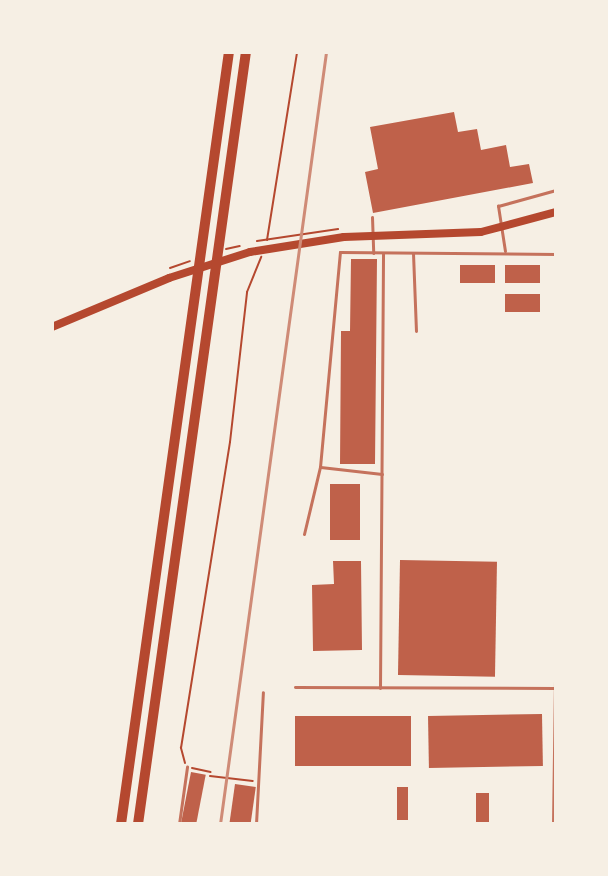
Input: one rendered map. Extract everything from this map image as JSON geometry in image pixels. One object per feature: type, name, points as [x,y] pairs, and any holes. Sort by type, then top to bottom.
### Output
[{"type":"highway","points":[[121,824],[229,52]]},
{"type":"highway","points":[[138,824],[246,52]]},
{"type":"main road","points":[[52,327],[169,278],[250,252],[344,237],[503,228],[556,212]]},
{"type":"street","points":[[554,824],[556,674]]},
{"type":"lane","points":[[505,251],[498,206],[556,190]]},
{"type":"lane","points":[[372,217],[373,253]]},
{"type":"lane","points":[[304,534],[320,467],[340,252],[505,251],[556,254]]},
{"type":"lane","points":[[413,253],[416,331]]},
{"type":"lane","points":[[380,688],[383,254]]},
{"type":"lane","points":[[320,467],[382,474]]},
{"type":"lane","points":[[295,687],[555,688]]},
{"type":"lane","points":[[256,824],[263,692]]},
{"type":"lane","points":[[179,824],[187,767]]},
{"type":"path","points":[[266,242],[275,217],[297,52]]},
{"type":"path","points":[[257,782],[187,767],[181,748],[230,442],[247,292],[262,255]]},
{"type":"building","points":[[454,112],[458,132],[477,129],[481,150],[506,145],[510,167],[529,164],[533,183],[373,213],[365,172],[378,169],[370,127]]},
{"type":"building","points":[[351,259],[377,259],[375,464],[340,464],[341,331],[350,331]]},
{"type":"building","points":[[460,265],[495,265],[495,283],[460,283]]},
{"type":"building","points":[[505,265],[540,265],[540,283],[505,283]]},
{"type":"building","points":[[505,294],[540,294],[540,312],[505,312]]},
{"type":"building","points":[[330,484],[360,484],[360,540],[330,540]]},
{"type":"building","points":[[400,560],[497,562],[495,677],[398,675]]},
{"type":"building","points":[[333,561],[361,561],[362,650],[313,651],[312,585],[334,584]]},
{"type":"building","points":[[542,714],[543,766],[429,768],[428,716]]},
{"type":"building","points":[[295,716],[411,716],[411,766],[295,766]]},
{"type":"building","points":[[191,772],[206,775],[196,824],[181,823]]},
{"type":"building","points":[[235,784],[256,787],[251,824],[230,823]]},
{"type":"building","points":[[397,787],[408,787],[408,820],[397,820]]},
{"type":"building","points":[[476,793],[489,793],[489,824],[476,824]]},
{"type":"railway","points":[[220,824],[326,52]]}]
